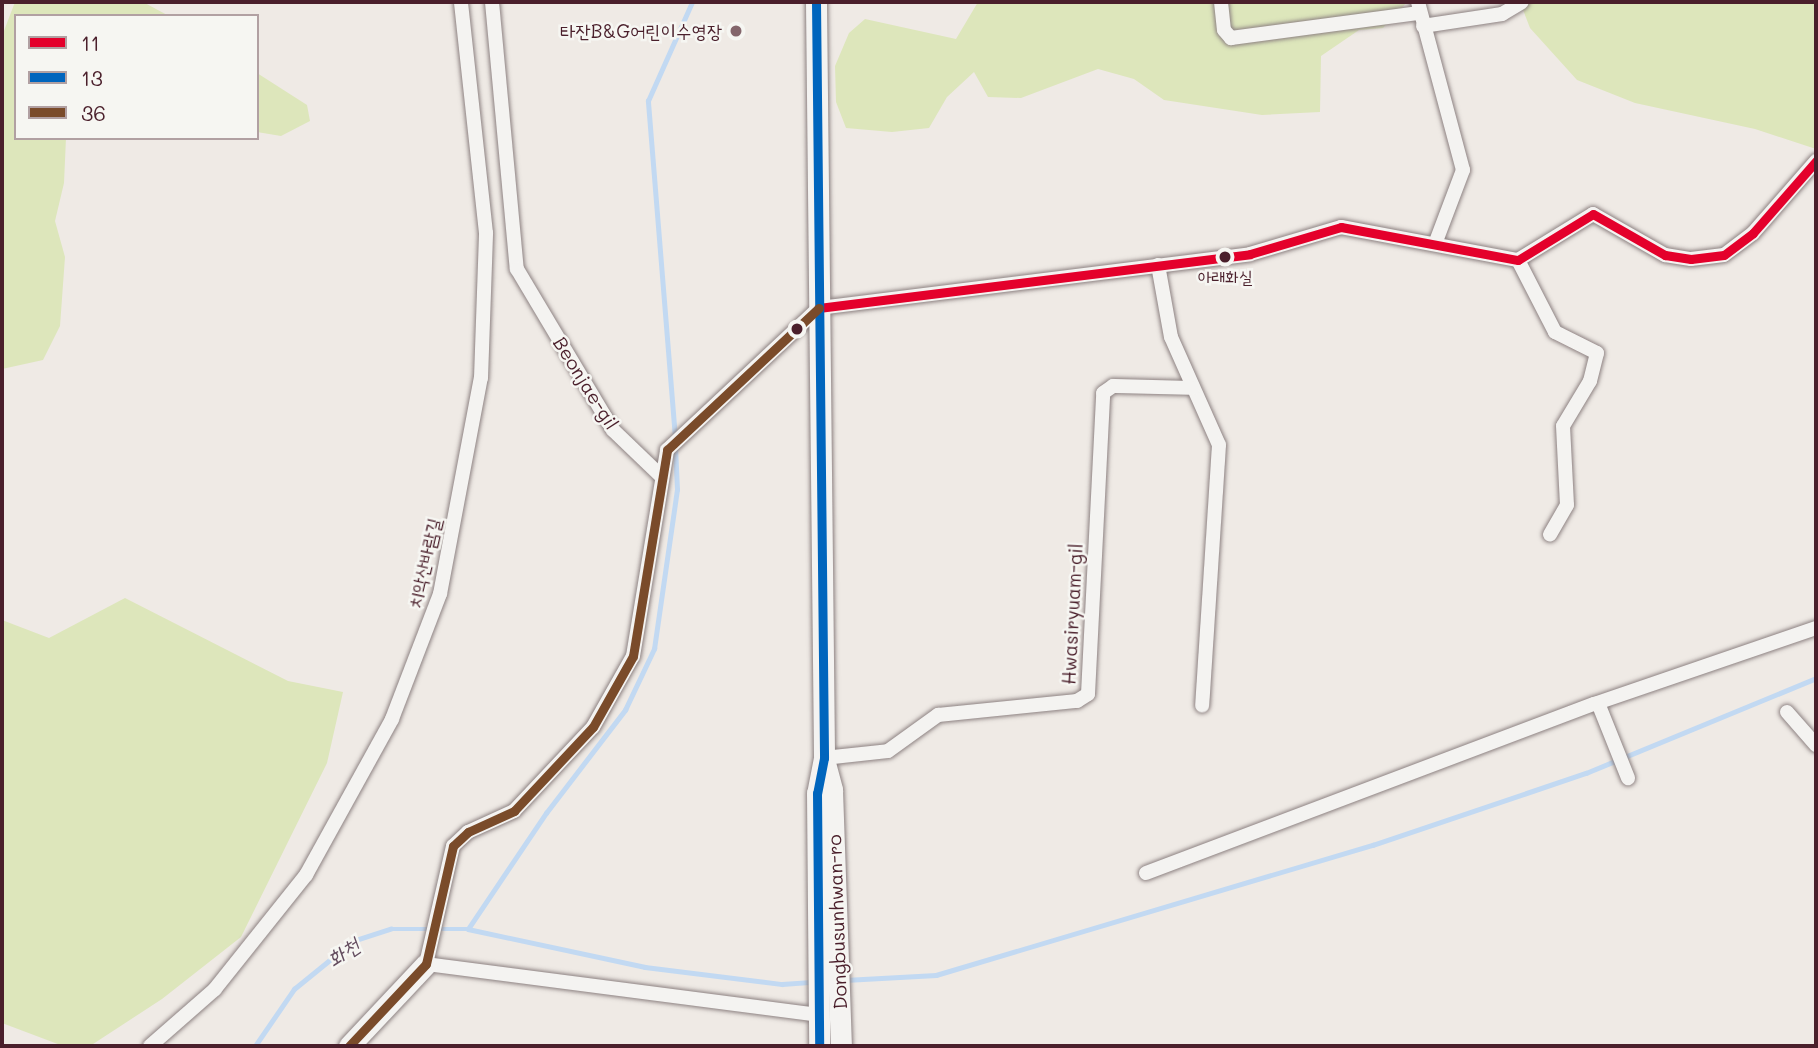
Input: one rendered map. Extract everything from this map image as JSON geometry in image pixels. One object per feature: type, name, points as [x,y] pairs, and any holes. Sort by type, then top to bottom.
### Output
[{"type":"street","name":"치악산바람길","points":[[150,1046],[215,989],[306,875],[391,719],[440,594],[481,378],[486,233],[461,2]]},
{"type":"street","name":"Beonjae-gil","points":[[492,2],[517,270],[613,430],[660,475]]},
{"type":"street","name":"Dongbusunhwan-ro","points":[[816,2],[824,758],[817,793],[829,916],[830,1006],[841,1046]]},
{"type":"street","points":[[1221,2],[1224,30],[1231,38],[1420,13],[1502,14],[1522,2]]},
{"type":"street","points":[[1420,13],[1463,170],[1435,244]]},
{"type":"street","points":[[349,1046],[427,958],[453,846],[468,832],[514,811],[593,727],[634,656],[645,599],[660,475],[667,450],[818,308],[1250,254],[1341,227],[1518,260],[1593,214],[1665,256],[1690,259],[1724,255],[1752,233],[1816,161]]},
{"type":"street","points":[[1518,260],[1555,332],[1597,353],[1590,381],[1563,426],[1567,505],[1550,534]]},
{"type":"street","points":[[1158,265],[1171,337],[1219,445],[1202,705]]},
{"type":"street","name":"Hwasiryuam-gil","points":[[824,758],[888,751],[937,715],[1077,701],[1088,694],[1103,393],[1113,386],[1194,388]]},
{"type":"street","points":[[1146,873],[1816,628]]},
{"type":"street","points":[[1600,706],[1625,771]]},
{"type":"street","points":[[1787,712],[1816,746]]},
{"type":"street","points":[[427,958],[830,1006]]},
{"type":"street","name":"Dongbusunhwan-ro","points":[[819,1046],[830,1006]]},
{"type":"green space","points":[[15,2],[143,2],[165,14],[14,14],[14,140],[66,140],[64,183],[55,221],[65,257],[60,326],[43,360],[2,369],[2,36]]},
{"type":"green space","points":[[978,2],[1407,2],[1383,28],[1359,30],[1321,56],[1320,112],[1262,115],[1164,100],[1134,79],[1098,69],[1021,98],[988,97],[974,72],[947,97],[929,128],[892,132],[846,128],[836,102],[835,66],[849,33],[865,19],[956,39]]},
{"type":"green space","points":[[1520,2],[1816,2],[1816,149],[1755,129],[1635,103],[1577,80],[1530,28]]},
{"type":"green space","points":[[259,74],[307,105],[310,121],[281,136],[259,132]]},
{"type":"green space","points":[[125,598],[288,681],[343,692],[327,763],[241,937],[162,999],[90,1046],[63,1046],[2,1023],[2,620],[49,638]]},
{"type":"waterway","points":[[675,438],[648,101],[692,2]]},
{"type":"waterway","points":[[468,929],[546,813],[625,710],[654,649],[677,490],[675,446]]},
{"type":"waterway","points":[[845,980],[936,975],[1373,845],[1586,773],[1816,678]]},
{"type":"waterway","name":"화천","points":[[255,1046],[294,989],[353,941],[391,929],[468,929],[645,967],[782,984],[812,982]]},
{"type":"transit line","name":"13","points":[[816,2],[824,758],[817,793],[819,1046]]},
{"type":"transit line","name":"11","points":[[819,308],[1250,254],[1341,227],[1518,260],[1593,214],[1665,255],[1691,259],[1724,255],[1753,233],[1816,161]]},
{"type":"transit line","name":"36","points":[[349,1046],[426,964],[453,846],[468,832],[514,811],[593,727],[633,656],[667,450],[819,308]]},
{"type":"place","name":"타잔B&G어린이수영장","points":[[736,31]]},
{"type":"place","name":"아래화실","points":[[1225,257]]}]
